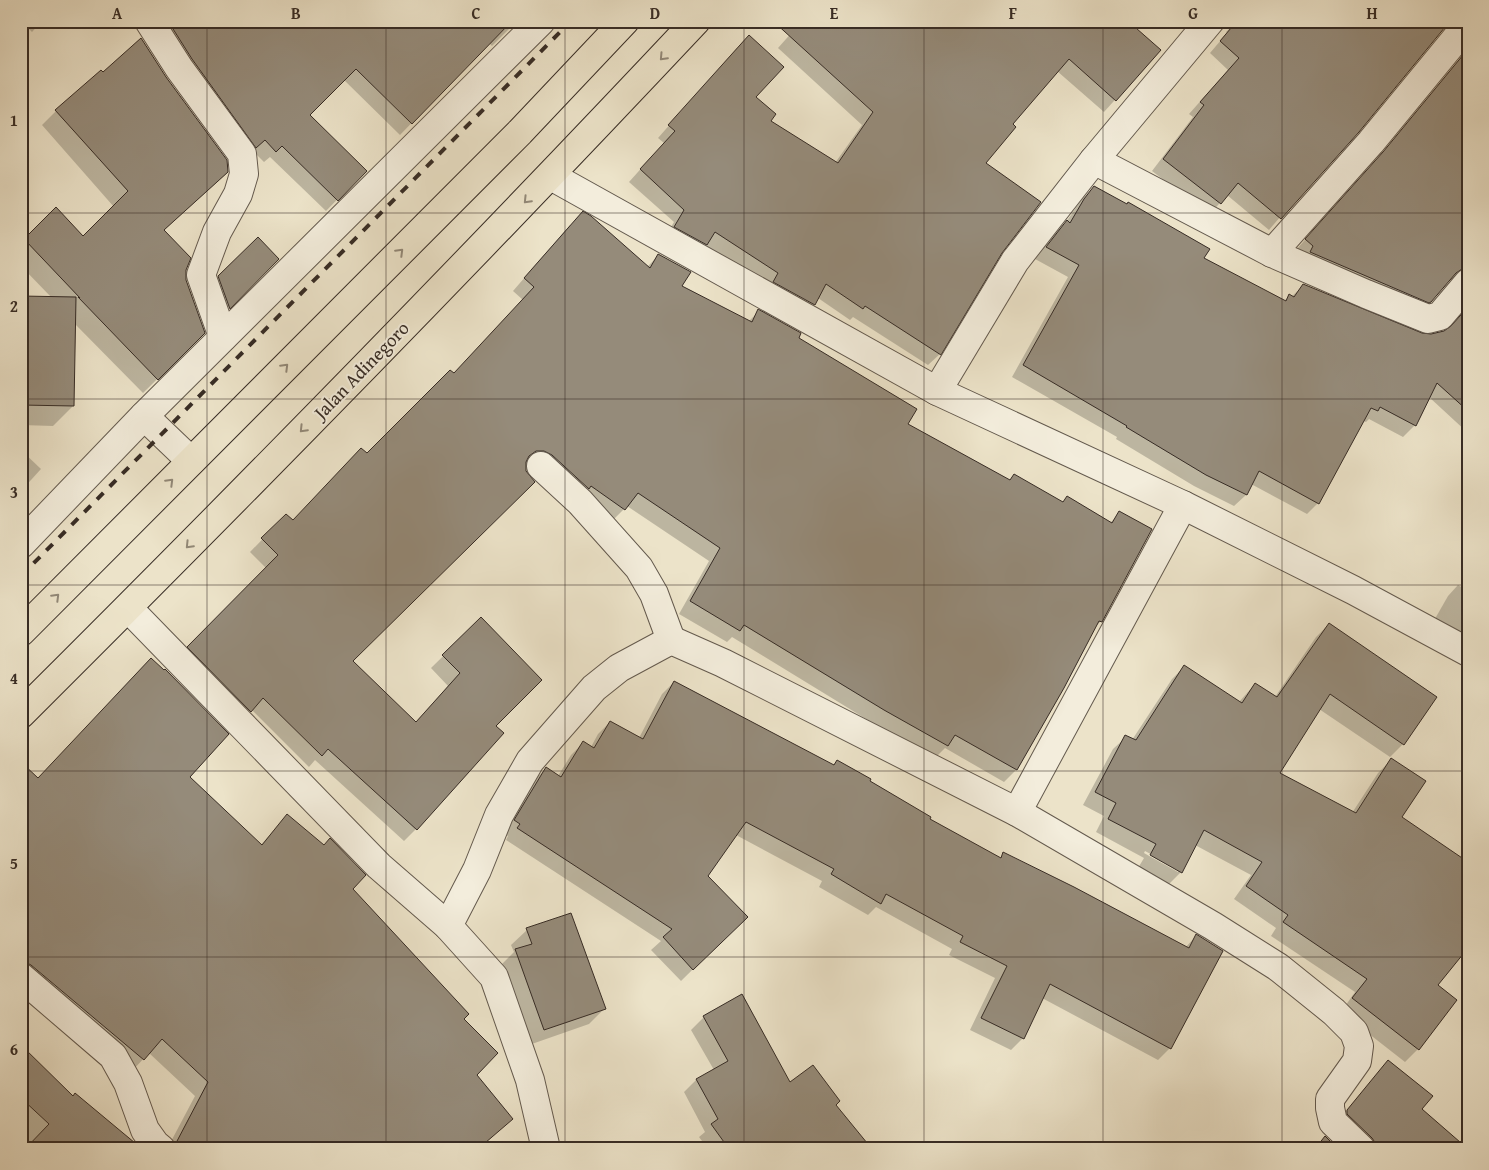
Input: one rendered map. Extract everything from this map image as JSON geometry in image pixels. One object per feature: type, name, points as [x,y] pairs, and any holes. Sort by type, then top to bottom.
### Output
[{"type":"highway","points":[[21,632],[520,132],[625,21]]},
{"type":"highway","name":"Jalan Adinegoro","points":[[21,714],[128,608],[551,176],[696,21]]},
{"type":"street","points":[[149,21],[179,68],[242,154],[244,174],[238,194],[217,232],[201,275],[223,337]]},
{"type":"street","points":[[21,544],[144,416],[541,21]]},
{"type":"street","points":[[937,391],[1015,261],[1094,160],[1210,21]]},
{"type":"street","points":[[1272,253],[1371,142],[1468,24]]},
{"type":"street","points":[[1094,160],[1272,253],[1428,319],[1440,316],[1468,283]]},
{"type":"street","points":[[551,176],[937,391],[1184,505],[1353,590],[1468,652]]},
{"type":"street","points":[[144,416],[191,461]]},
{"type":"street","points":[[540,466],[580,502],[639,568],[654,594],[671,640],[723,663],[1017,812],[1213,926],[1278,967],[1334,1012],[1354,1032],[1359,1046],[1358,1061],[1330,1099],[1330,1108],[1333,1122],[1362,1149]]},
{"type":"street","points":[[1017,812],[1184,505]]},
{"type":"street","points":[[128,608],[379,866],[448,926],[494,977],[530,1080],[546,1149]]},
{"type":"street","points":[[448,926],[477,870],[499,816],[530,761],[594,688],[619,668],[671,640]]},
{"type":"street","points":[[21,977],[113,1056],[128,1083],[145,1130],[161,1149]]},
{"type":"building","points":[[168,21],[512,21],[412,124],[356,69],[310,115],[367,171],[338,201],[282,146],[276,152],[265,140],[256,148],[192,59]]},
{"type":"building","points":[[773,21],[1128,21],[1161,50],[1116,101],[1069,59],[1013,124],[1016,127],[986,163],[1041,202],[1002,253],[941,355],[865,306],[863,309],[826,284],[815,305],[773,282],[778,273],[715,232],[707,245],[674,227],[684,210],[640,169],[675,131],[668,125],[749,35],[784,67],[756,97],[776,114],[771,121],[838,163],[873,112]]},
{"type":"building","points":[[1237,21],[1450,21],[1359,132],[1281,219],[1238,183],[1221,204],[1163,159],[1204,105],[1200,102],[1239,58],[1220,41]]},
{"type":"building","points":[[141,38],[166,77],[227,160],[228,172],[164,230],[191,258],[186,270],[186,280],[205,333],[158,380],[24,239],[56,207],[83,236],[128,191],[55,110],[101,70],[103,72]]},
{"type":"building","points":[[1468,49],[1468,268],[1456,273],[1429,303],[1310,252],[1313,246],[1305,239],[1383,152]]},
{"type":"building","points":[[1094,186],[1127,204],[1128,202],[1210,249],[1204,258],[1286,301],[1289,294],[1294,297],[1303,284],[1422,333],[1431,334],[1444,331],[1451,326],[1468,307],[1468,411],[1437,383],[1416,426],[1380,407],[1378,411],[1371,408],[1319,504],[1259,471],[1247,495],[1206,475],[1126,427],[1023,365],[1079,265],[1046,247],[1067,220],[1070,223]]},
{"type":"building","points":[[583,211],[650,268],[658,254],[691,272],[682,286],[752,322],[758,309],[801,333],[799,338],[917,409],[908,424],[1010,480],[1014,474],[1063,502],[1067,496],[1112,523],[1119,511],[1152,529],[1102,622],[1099,621],[1064,688],[1017,770],[955,735],[948,746],[884,710],[744,625],[740,631],[690,601],[720,548],[638,493],[625,510],[591,486],[589,489],[552,455],[544,451],[536,451],[529,456],[526,462],[526,471],[535,482],[353,661],[416,722],[460,673],[442,655],[481,617],[542,680],[496,726],[504,733],[417,830],[328,749],[322,756],[263,698],[251,712],[187,647],[278,555],[261,538],[286,514],[293,520],[361,448],[367,453],[450,370],[454,373],[534,287],[524,278]]},
{"type":"building","points":[[258,237],[279,259],[230,309],[218,276]]},
{"type":"building","points":[[21,296],[76,297],[74,406],[21,405]]},
{"type":"building","points":[[1329,623],[1437,697],[1404,745],[1330,694],[1280,773],[1356,813],[1391,758],[1426,781],[1402,817],[1468,862],[1468,948],[1438,985],[1457,1000],[1419,1050],[1352,998],[1367,979],[1283,922],[1288,915],[1246,886],[1262,862],[1204,830],[1182,873],[1150,855],[1156,844],[1108,819],[1116,803],[1095,792],[1125,735],[1136,740],[1184,665],[1242,703],[1255,683],[1277,697]]},
{"type":"building","points":[[151,658],[165,669],[229,734],[190,777],[262,845],[287,814],[324,845],[330,838],[366,875],[353,889],[469,1014],[464,1019],[498,1053],[477,1075],[513,1119],[478,1149],[176,1149],[176,1143],[208,1082],[162,1039],[144,1060],[31,965],[21,960],[21,762],[38,778]]},
{"type":"building","points":[[674,681],[834,765],[837,760],[931,817],[930,819],[1001,858],[1003,852],[1189,948],[1196,934],[1223,951],[1171,1049],[1050,984],[1024,1039],[981,1018],[1007,966],[960,942],[963,936],[886,894],[881,904],[831,874],[834,869],[746,822],[708,876],[748,917],[693,970],[663,937],[672,929],[517,828],[520,824],[514,820],[546,767],[561,777],[583,741],[594,748],[610,721],[643,739]]},
{"type":"building","points":[[571,913],[606,1009],[544,1030],[515,949],[532,944],[526,928]]},
{"type":"building","points":[[742,994],[790,1082],[813,1065],[840,1101],[836,1105],[872,1149],[729,1149],[711,1124],[718,1119],[696,1079],[728,1061],[703,1016]]},
{"type":"building","points":[[21,1045],[73,1096],[75,1093],[135,1143],[139,1149],[25,1149],[49,1124],[21,1098]]},
{"type":"building","points":[[1388,1060],[1433,1096],[1422,1109],[1468,1149],[1376,1149],[1376,1144],[1372,1138],[1347,1114],[1347,1110]]},
{"type":"building","points":[[1325,1136],[1338,1149],[1315,1149]]},
{"type":"railway","points":[[21,576],[571,21]]}]
